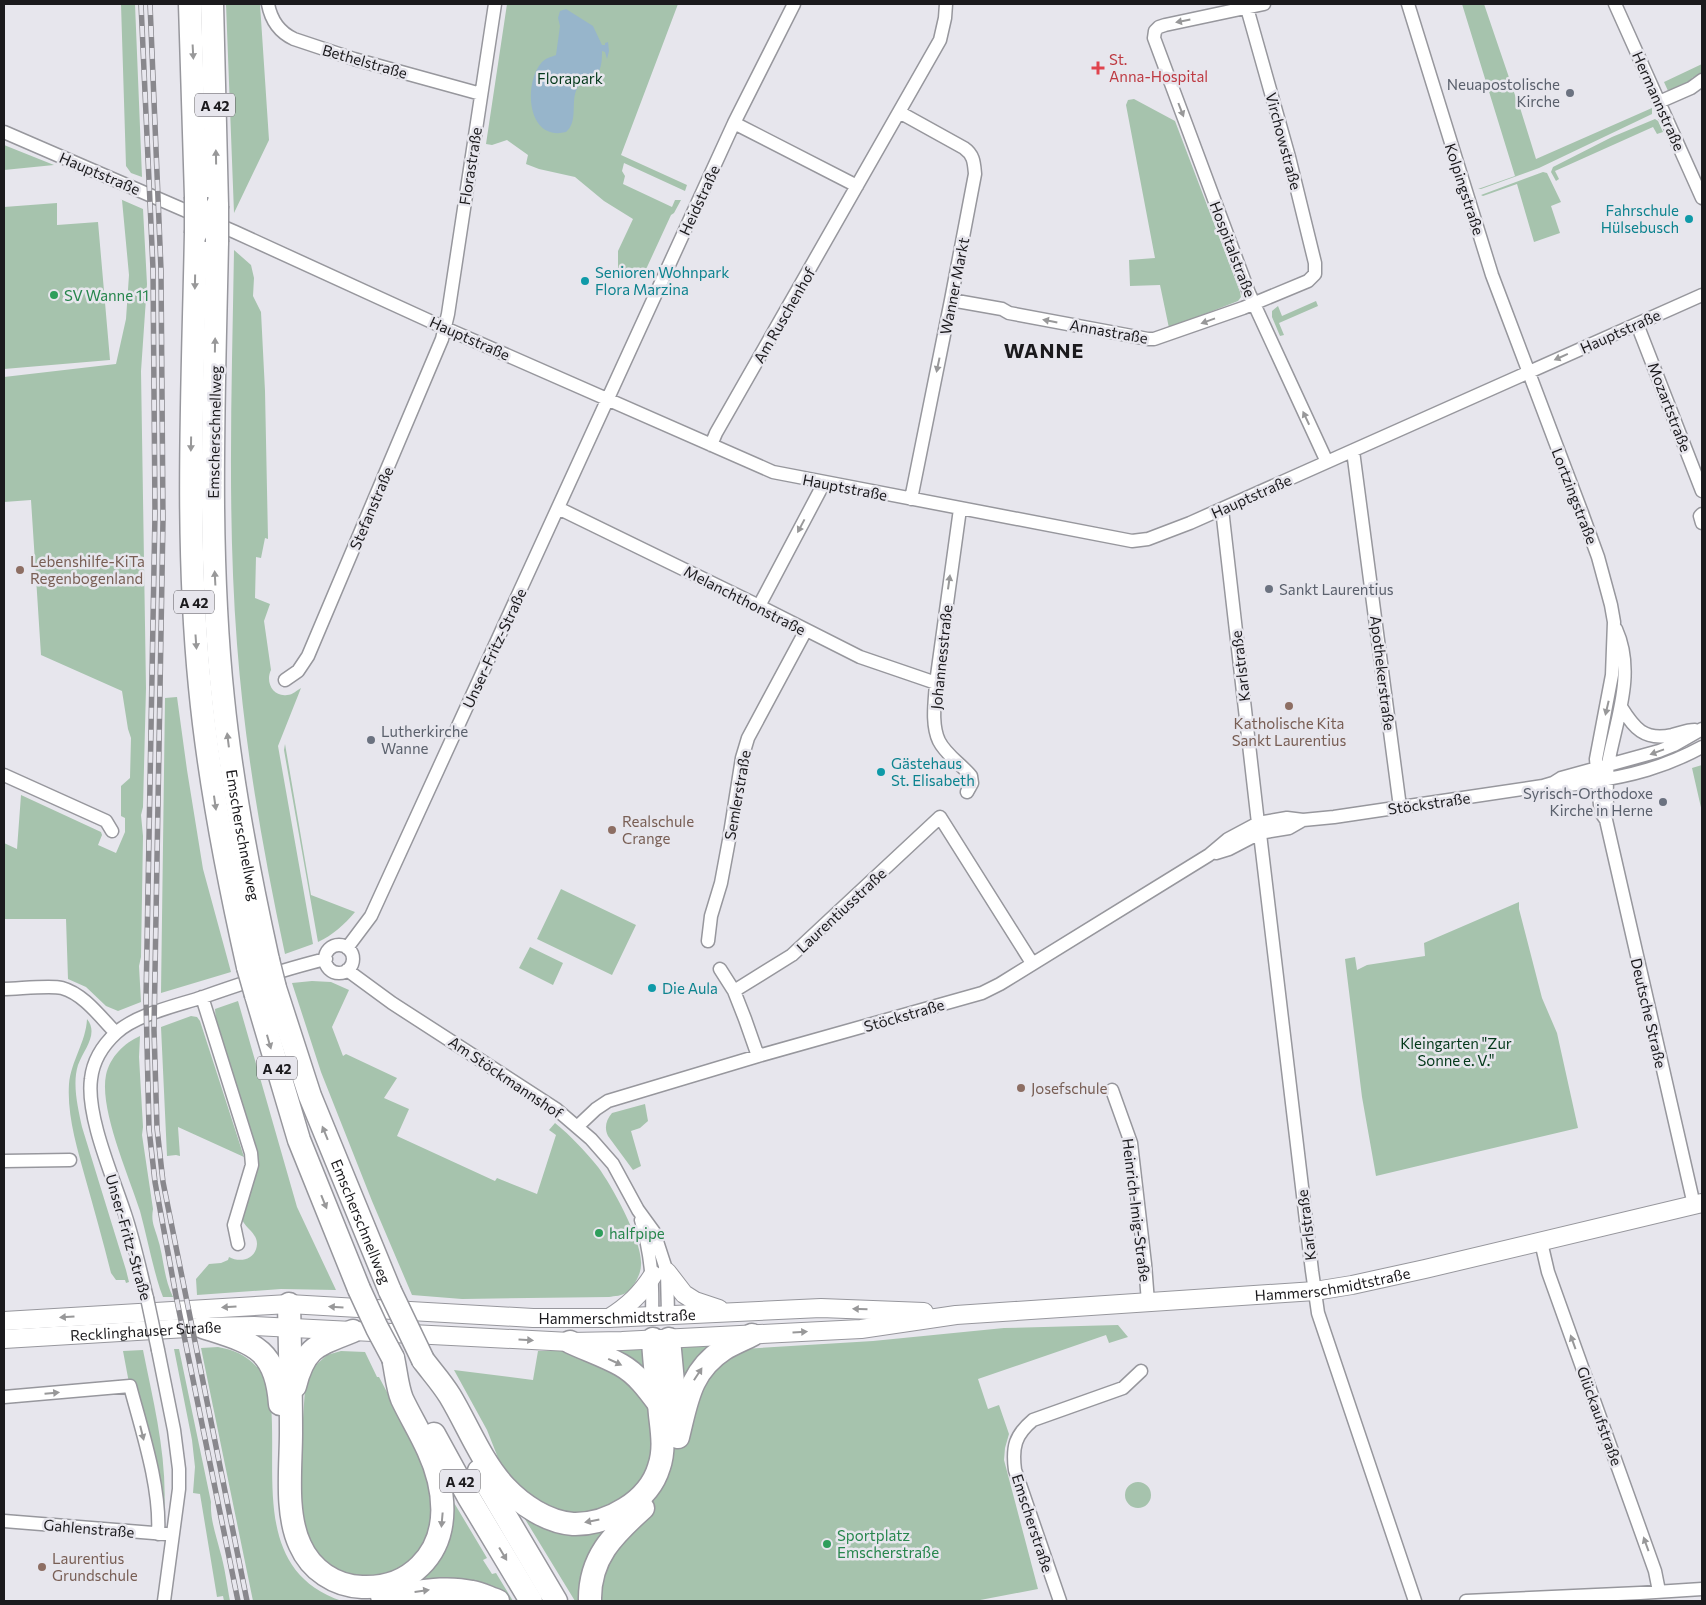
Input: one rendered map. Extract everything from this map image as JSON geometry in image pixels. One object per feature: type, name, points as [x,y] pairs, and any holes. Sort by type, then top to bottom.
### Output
[{"type":"highway","name":"Emscherschnellweg","points":[[190,4],[196,197],[191,476],[196,634],[205,734],[217,818],[233,900],[258,963],[266,992],[299,1140],[359,1289],[377,1328],[468,1496],[531,1601]]},
{"type":"highway","name":"Emscherschnellweg","points":[[212,4],[217,206],[213,469],[218,639],[232,774],[251,882],[258,963]]},
{"type":"highway","name":"Emscherschnellweg","points":[[266,992],[390,1291],[422,1360],[484,1483],[556,1601]]},
{"type":"highway","points":[[283,1304],[283,1327],[291,1401],[290,1505],[293,1524],[299,1544],[308,1559],[332,1580],[344,1584],[372,1588],[385,1586],[404,1579],[423,1563],[437,1543],[442,1523],[442,1504],[436,1470],[402,1398],[393,1358]]},
{"type":"highway","points":[[203,1327],[242,1340],[255,1347],[270,1363],[278,1383]]},
{"type":"highway","points":[[283,1327],[275,1342],[282,1506],[284,1527],[291,1547],[300,1564],[314,1578],[330,1588],[355,1596],[368,1597],[433,1590],[456,1590],[473,1592],[498,1601]]},
{"type":"highway","points":[[291,1401],[299,1369],[305,1358],[313,1350],[353,1331]]},
{"type":"highway","points":[[590,1601],[594,1569],[600,1557],[612,1538],[664,1486],[672,1471],[678,1437],[692,1385],[701,1368],[723,1349],[752,1335]]},
{"type":"highway","points":[[422,1360],[448,1394],[489,1466],[504,1486],[535,1512],[572,1524],[590,1522],[611,1516],[629,1506],[643,1494],[660,1467],[663,1444],[659,1405],[661,1339]]},
{"type":"highway","points":[[661,1339],[678,1437]]},
{"type":"highway","points":[[570,1342],[621,1365],[633,1373],[646,1386],[659,1405]]},
{"type":"main road","name":"Hammerschmidtstraße","points":[[283,1327],[570,1342],[661,1339],[861,1329],[956,1315],[1314,1291],[1352,1285],[1698,1204]]},
{"type":"main road","points":[[609,1318],[635,1299],[660,1273],[695,1301],[727,1312]]},
{"type":"main road","name":"Hammerschmidtstraße","points":[[283,1304],[533,1318],[609,1318],[842,1308],[956,1315]]},
{"type":"main road","name":"Recklinghauser Straße","points":[[4,1321],[283,1304]]},
{"type":"main road","points":[[660,1315],[661,1339]]},
{"type":"main road","name":"Recklinghauser Straße","points":[[4,1339],[203,1327],[283,1327]]},
{"type":"street","name":"Bethelstraße","points":[[268,4],[272,18],[286,36],[354,59],[481,94]]},
{"type":"street","name":"Florastraße","points":[[445,328],[495,4]]},
{"type":"street","name":"Heidstraße","points":[[608,399],[734,123],[794,4]]},
{"type":"street","name":"Am Ruschenhof","points":[[711,445],[716,433],[940,40],[946,18],[946,4]]},
{"type":"street","points":[[1212,9],[1247,8],[1264,4]]},
{"type":"street","name":"Kolpingstraße","points":[[1408,4],[1481,240],[1528,373]]},
{"type":"street","name":"Hermannstraße","points":[[1615,4],[1702,198]]},
{"type":"street","name":"Virchowstraße","points":[[1247,8],[1316,262],[1315,274]]},
{"type":"street","name":"Hospitalstraße","points":[[1212,9],[1159,27],[1155,31],[1156,47],[1253,303],[1327,462]]},
{"type":"street","points":[[1659,102],[1691,88],[1702,80]]},
{"type":"street","name":"Wanner Markt","points":[[899,112],[970,152],[973,158],[974,174],[911,499]]},
{"type":"street","points":[[734,123],[857,186]]},
{"type":"street","name":"Hauptstraße","points":[[4,132],[235,232],[445,328],[773,472],[1132,541],[1161,535],[1222,509],[1702,295]]},
{"type":"street","name":"Annastraße","points":[[951,300],[1148,339],[1170,335],[1308,282],[1315,274]]},
{"type":"street","name":"Mozartstraße","points":[[1637,324],[1702,491]]},
{"type":"street","name":"Stefanstraße","points":[[285,680],[298,672],[308,656],[445,328]]},
{"type":"street","name":"Lortzingstraße","points":[[1528,373],[1598,558],[1614,622],[1621,639],[1624,658],[1624,688],[1621,707],[1602,774]]},
{"type":"street","name":"Unser-Fritz-Straße","points":[[347,948],[371,916],[608,399]]},
{"type":"street","name":"Apothekerstraße","points":[[1353,451],[1400,807]]},
{"type":"street","points":[[759,606],[824,483]]},
{"type":"street","name":"Melanchthonstraße","points":[[558,508],[860,657],[936,683]]},
{"type":"street","name":"Johannesstraße","points":[[960,509],[936,683],[935,724],[939,741],[971,776],[972,783],[967,792]]},
{"type":"street","name":"Karlstraße","points":[[1222,509],[1314,1291],[1323,1326],[1415,1601]]},
{"type":"street","points":[[1702,514],[1700,516],[1702,523]]},
{"type":"street","name":"Lortzingstraße","points":[[1606,820],[1602,774],[1597,750],[1612,675],[1614,622]]},
{"type":"street","name":"Semlerstraße","points":[[708,941],[710,916],[721,882],[742,758],[748,738],[806,630]]},
{"type":"street","name":"Stöckstraße","points":[[1621,707],[1632,725],[1644,733],[1658,737],[1688,730],[1701,730]]},
{"type":"street","name":"Stöckstraße","points":[[1602,774],[1659,752],[1701,730]]},
{"type":"street","name":"Stöckstraße","points":[[578,1126],[596,1109],[608,1101],[758,1056],[982,993],[1000,984],[1209,855],[1229,849],[1259,828],[1287,818],[1303,820],[1488,795],[1553,783],[1561,778],[1649,770],[1676,760],[1702,747]]},
{"type":"street","points":[[4,775],[106,821],[112,831]]},
{"type":"street","name":"Laurentiusstraße","points":[[734,991],[792,956],[940,817],[1032,963]]},
{"type":"street","name":"Deutsche Straße","points":[[1606,820],[1698,1204]]},
{"type":"street","points":[[339,945],[347,948],[352,954],[353,959],[350,967],[347,970],[333,971],[326,964],[328,951],[339,945]]},
{"type":"street","name":"Unser-Fritz-Straße","points":[[164,1601],[179,1489],[179,1469],[174,1430],[147,1298],[126,1215],[94,1115],[91,1079],[97,1056],[116,1033],[134,1021],[296,966],[326,959]]},
{"type":"street","points":[[720,969],[734,991],[758,1056]]},
{"type":"street","name":"Am Stöckmannshof","points":[[347,970],[392,1003],[556,1109],[578,1126],[601,1149],[612,1164],[638,1210],[660,1273],[660,1315]]},
{"type":"street","points":[[4,989],[61,988],[71,991],[82,998],[116,1033]]},
{"type":"street","points":[[202,997],[251,1153],[252,1165],[234,1225],[238,1244]]},
{"type":"street","name":"Heinrich-Imig-Straße","points":[[1112,1090],[1131,1144],[1148,1302]]},
{"type":"street","points":[[4,1161],[70,1160]]},
{"type":"street","name":"Glückaufstraße","points":[[1541,1242],[1548,1272],[1655,1571],[1659,1591]]},
{"type":"street","name":"Emscherstraße","points":[[1060,1601],[1015,1470],[1014,1459],[1017,1438],[1022,1429],[1033,1420],[1123,1388],[1141,1371]]},
{"type":"street","points":[[4,1397],[130,1386],[149,1458],[159,1517],[158,1534]]},
{"type":"street","name":"Gahlenstraße","points":[[4,1521],[173,1535]]},
{"type":"street","points":[[1466,1601],[1702,1589]]},
{"type":"green space","points":[[121,4],[135,4],[142,177],[131,173],[126,166]]},
{"type":"green space","points":[[226,4],[260,4],[269,140],[234,213]]},
{"type":"green space","name":"Florapark","points":[[507,4],[678,4],[621,155],[687,185],[685,191],[624,163],[622,171],[625,176],[623,184],[672,207],[675,200],[681,200],[671,215],[642,278],[635,279],[618,273],[618,251],[633,219],[604,201],[575,177],[526,164],[528,155],[507,140],[492,145],[486,144]]},
{"type":"green space","points":[[1462,4],[1484,4],[1536,159],[1652,108],[1652,114],[1539,168],[1478,189],[1515,176]]},
{"type":"green space","points":[[1702,64],[1702,73],[1692,78],[1690,83],[1669,93],[1664,82]]},
{"type":"green space","points":[[1134,99],[1175,121],[1241,297],[1238,301],[1169,328],[1160,285],[1130,286],[1129,260],[1155,258],[1126,105],[1128,100]]},
{"type":"green space","points":[[1655,119],[1658,121],[1663,132],[1657,134],[1653,127],[1555,171],[1559,179],[1556,181],[1551,172],[1553,167],[1612,137]]},
{"type":"green space","points":[[4,145],[54,165],[4,170]]},
{"type":"green space","points":[[1543,172],[1547,173],[1561,202],[1551,206],[1560,233],[1534,242],[1517,184],[1483,196],[1481,195]]},
{"type":"green space","points":[[120,199],[143,209],[147,284],[141,371],[146,688],[143,807],[141,815],[143,836],[141,957],[139,966],[141,1002],[118,1011],[106,1006],[86,987],[68,979],[66,919],[5,919],[4,843],[17,849],[21,795],[101,832],[102,835],[98,845],[116,853],[125,832],[125,818],[121,816],[121,786],[130,778],[131,738],[122,691],[41,655],[31,500],[4,502],[4,377],[116,364],[126,319],[129,275],[122,200]]},
{"type":"green space","name":"SV Wanne 11","points":[[57,203],[57,225],[98,222],[110,360],[4,369],[4,207]]},
{"type":"green space","points":[[234,250],[251,265],[254,278],[253,296],[261,312],[265,391],[268,539],[265,538],[261,558],[256,557],[255,598],[270,604],[264,621],[271,670],[269,679],[272,688],[278,694],[287,695],[301,688],[278,746],[313,944],[285,954],[256,800],[240,683],[237,644],[231,496]]},
{"type":"green space","points":[[1316,301],[1318,306],[1279,323],[1284,335],[1280,336],[1272,317],[1272,311],[1278,306],[1282,316]]},
{"type":"green space","points":[[177,697],[203,869],[231,972],[161,993],[165,698]]},
{"type":"green space","points":[[285,744],[311,895],[355,912],[338,929],[318,942],[284,750]]},
{"type":"green space","points":[[1702,765],[1702,812],[1692,768]]},
{"type":"green space","points":[[561,889],[636,925],[612,975],[537,939]]},
{"type":"green space","name":"Kleingarten \"Zur Sonne e. V.\"","points":[[1519,902],[1519,909],[1542,998],[1557,1033],[1578,1128],[1376,1176],[1362,1097],[1345,959],[1355,957],[1357,970],[1367,965],[1425,956],[1424,943]]},
{"type":"green space","points":[[530,947],[563,963],[553,985],[519,968]]},
{"type":"green space","points":[[331,982],[349,990],[332,1027],[343,1056],[346,1054],[397,1078],[384,1098],[409,1109],[397,1136],[495,1181],[497,1178],[537,1194],[556,1135],[549,1130],[555,1123],[572,1138],[604,1176],[626,1214],[632,1229],[640,1255],[641,1269],[635,1284],[630,1290],[618,1296],[609,1297],[462,1299],[412,1295],[372,1201],[321,1072],[292,983]]},
{"type":"green space","points":[[238,1001],[297,1207],[336,1290],[281,1289],[197,1295],[196,1279],[209,1264],[221,1263],[228,1260],[229,1257],[238,1260],[247,1259],[254,1254],[257,1244],[255,1236],[241,1217],[251,1133],[216,1022],[215,1009]]},
{"type":"green space","points":[[191,1016],[197,1017],[200,1021],[244,1157],[178,1127],[180,1156],[167,1156],[161,1027]]},
{"type":"green space","points":[[87,1019],[90,1025],[91,1036],[76,1072],[77,1104],[82,1127],[126,1270],[129,1282],[126,1283],[125,1280],[116,1280],[111,1273],[71,1120],[70,1076],[84,1036]]},
{"type":"green space","points":[[140,1036],[142,1135],[154,1226],[167,1282],[173,1297],[163,1297],[160,1289],[140,1211],[116,1143],[107,1106],[105,1089],[108,1068],[114,1057],[123,1047]]},
{"type":"green space","points":[[645,1104],[648,1121],[640,1128],[631,1131],[641,1166],[633,1170],[608,1136],[606,1124],[612,1113]]},
{"type":"green space","points":[[1118,1325],[1128,1337],[1109,1343],[1106,1335],[978,1379],[988,1409],[999,1405],[1009,1434],[1004,1460],[1038,1589],[975,1601],[575,1601],[517,1506],[487,1430],[454,1370],[533,1380],[538,1351],[606,1351],[725,1344],[743,1349],[873,1341],[1004,1328]]},
{"type":"green space","points":[[218,1347],[249,1359],[257,1367],[260,1365],[270,1400],[275,1519],[282,1545],[294,1568],[314,1587],[342,1601],[253,1601],[201,1348]]},
{"type":"green space","points":[[174,1349],[179,1349],[211,1502],[212,1521],[230,1601],[224,1601],[223,1596],[217,1597],[200,1494],[193,1493],[195,1467],[192,1440]]},
{"type":"green space","points":[[143,1350],[156,1412],[162,1453],[165,1494],[164,1515],[129,1383],[123,1351]]},
{"type":"green space","points":[[341,1351],[365,1352],[417,1449],[425,1469],[434,1508],[425,1545],[408,1565],[379,1578],[344,1575],[316,1555],[302,1526],[299,1477],[305,1389],[313,1362],[317,1364],[327,1355]]},
{"type":"green space","points":[[1138,1482],[1148,1485],[1151,1495],[1148,1505],[1138,1508],[1128,1505],[1125,1495],[1128,1485]]},
{"type":"green space","points":[[447,1491],[487,1558],[483,1560],[492,1574],[496,1573],[513,1601],[498,1595],[406,1583]]},
{"type":"water","points":[[566,9],[593,26],[602,45],[608,42],[609,51],[607,59],[605,52],[602,51],[599,71],[578,87],[570,128],[566,132],[553,133],[543,128],[536,120],[532,109],[532,83],[536,71],[542,62],[556,55],[560,26],[558,18],[560,11]]},
{"type":"railway","points":[[141,4],[153,269],[155,513],[146,1000],[149,1129],[155,1182],[176,1296],[238,1601]]},
{"type":"railway","points":[[150,4],[161,270],[163,519],[154,1030],[157,1128],[163,1182],[247,1601]]},
{"type":"place","name":"St. Anna-Hospital","points":[[1098,68]]},
{"type":"place","name":"Neuapostolische Kirche","points":[[1570,93]]},
{"type":"place","name":"Fahrschule Hülsebusch","points":[[1689,219]]},
{"type":"place","name":"Senioren Wohnpark Flora Marzina","points":[[585,281]]},
{"type":"place","name":"SV Wanne 11","points":[[54,295]]},
{"type":"place","name":"Lebenshilfe-KiTa Regenbogenland","points":[[20,570]]},
{"type":"place","name":"Sankt Laurentius","points":[[1269,589]]},
{"type":"place","name":"Katholische Kita Sankt Laurentius","points":[[1289,706]]},
{"type":"place","name":"Lutherkirche Wanne","points":[[371,740]]},
{"type":"place","name":"Gästehaus St. Elisabeth","points":[[881,772]]},
{"type":"place","name":"Syrisch-Orthodoxe Kirche in Herne","points":[[1663,802]]},
{"type":"place","name":"Realschule Crange","points":[[612,830]]},
{"type":"place","name":"Die Aula","points":[[652,988]]},
{"type":"place","name":"Josefschule","points":[[1021,1088]]},
{"type":"place","name":"halfpipe","points":[[599,1233]]},
{"type":"place","name":"Sportplatz Emscherstraße","points":[[827,1544]]},
{"type":"place","name":"Laurentius Grundschule","points":[[42,1567]]},
{"type":"district","name":"WANNE","points":[[1044,350]]}]
